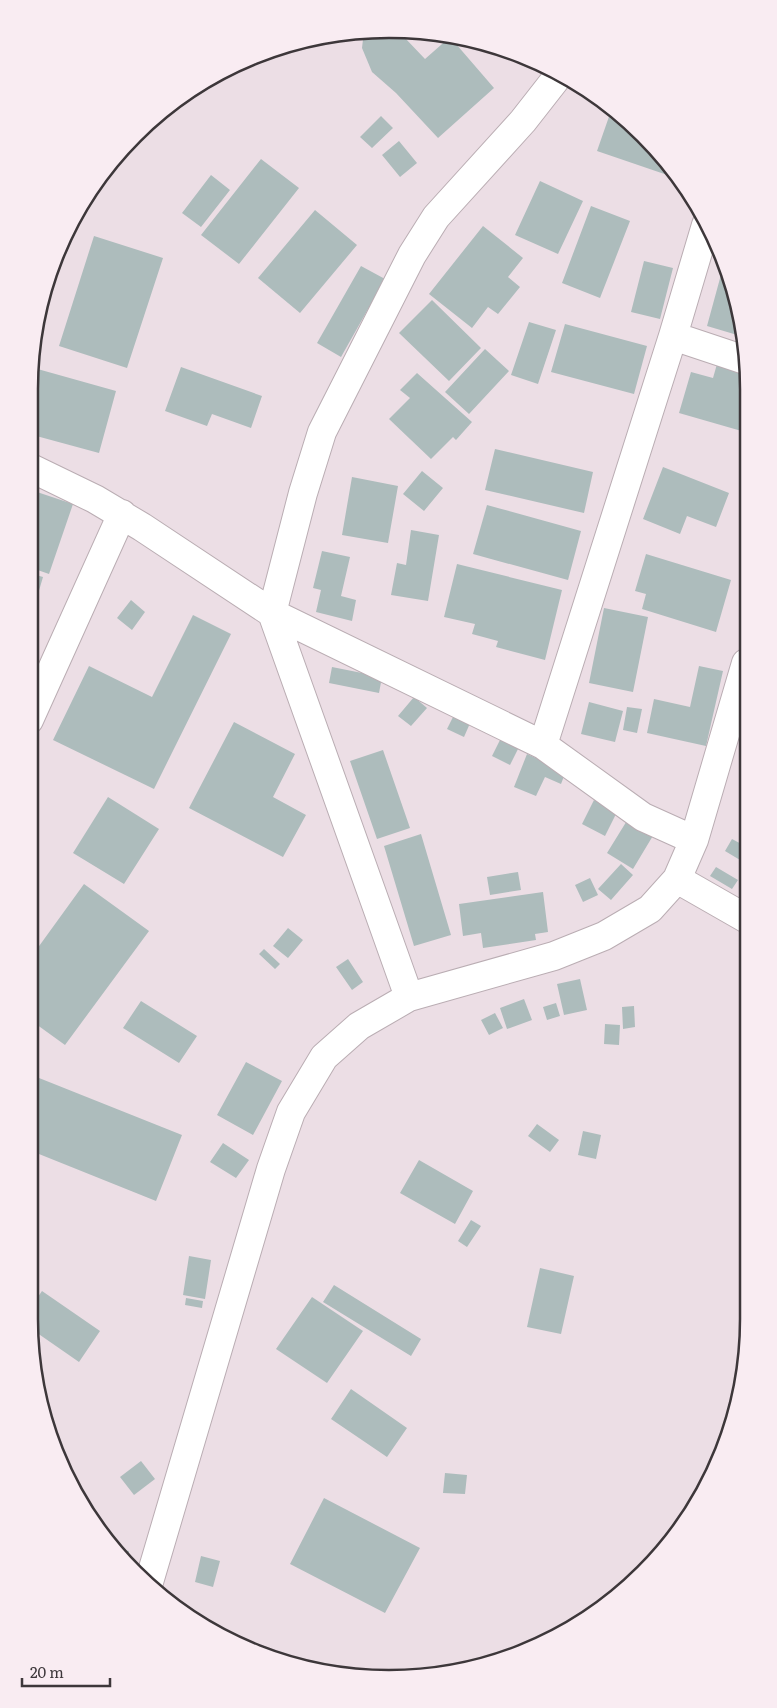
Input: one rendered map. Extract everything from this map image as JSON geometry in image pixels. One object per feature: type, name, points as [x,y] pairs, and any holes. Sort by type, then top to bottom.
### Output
[{"type":"street","points":[[409,997],[272,613],[303,493],[322,432],[412,255],[436,217],[523,121],[555,80]]},
{"type":"street","points":[[543,745],[673,336],[703,234]]},
{"type":"street","points":[[673,336],[738,358]]},
{"type":"street","points":[[38,471],[122,514],[272,613],[543,745],[643,817],[694,840]]},
{"type":"street","points":[[38,700],[122,514]]},
{"type":"street","points":[[151,1578],[271,1169],[291,1112],[324,1057],[359,1026],[409,997],[554,956],[604,936],[650,909],[677,880],[694,840],[740,683]]},
{"type":"street","points":[[677,880],[740,915]]},
{"type":"building","points":[[363,38],[405,38],[425,59],[444,42],[456,44],[494,88],[438,138],[396,93],[372,72],[362,48]]},
{"type":"building","points":[[381,116],[393,128],[372,148],[360,137]]},
{"type":"building","points":[[609,116],[637,140],[667,175],[597,151]]},
{"type":"building","points":[[399,141],[417,163],[400,177],[382,155]]},
{"type":"building","points":[[261,159],[299,188],[239,264],[201,235]]},
{"type":"building","points":[[211,175],[230,190],[201,227],[182,213]]},
{"type":"building","points":[[540,181],[583,201],[558,254],[515,235]]},
{"type":"building","points":[[591,206],[630,221],[600,298],[562,283]]},
{"type":"building","points":[[315,210],[357,245],[300,313],[258,278]]},
{"type":"building","points":[[483,226],[523,258],[508,277],[520,287],[498,314],[488,307],[472,328],[429,294]]},
{"type":"building","points":[[94,236],[163,258],[127,368],[59,346]]},
{"type":"building","points":[[644,261],[673,268],[660,319],[631,312]]},
{"type":"building","points":[[361,266],[385,279],[341,357],[317,343]]},
{"type":"building","points":[[721,275],[728,298],[735,334],[707,326]]},
{"type":"building","points":[[432,300],[481,348],[449,381],[399,333]]},
{"type":"building","points":[[529,322],[556,330],[538,384],[511,375]]},
{"type":"building","points":[[565,324],[647,346],[634,394],[551,372]]},
{"type":"building","points":[[485,349],[509,371],[469,414],[445,392]]},
{"type":"building","points":[[717,364],[739,370],[740,431],[679,413],[691,372],[713,378]]},
{"type":"building","points":[[181,367],[262,396],[251,428],[212,414],[207,426],[165,411]]},
{"type":"building","points":[[38,369],[116,391],[99,453],[38,436]]},
{"type":"building","points":[[417,373],[472,422],[456,440],[453,437],[431,459],[389,419],[410,398],[400,390]]},
{"type":"building","points":[[495,449],[593,472],[584,513],[485,490]]},
{"type":"building","points":[[663,467],[729,493],[716,527],[687,516],[680,534],[643,519]]},
{"type":"building","points":[[422,471],[443,488],[424,511],[403,494]]},
{"type":"building","points":[[352,477],[398,486],[388,543],[342,535]]},
{"type":"building","points":[[38,492],[73,504],[49,574],[38,570]]},
{"type":"building","points":[[487,505],[581,531],[568,580],[473,554]]},
{"type":"building","points":[[411,530],[439,535],[428,601],[391,595],[397,563],[406,565]]},
{"type":"building","points":[[322,551],[350,557],[341,596],[356,600],[352,621],[316,612],[321,590],[313,588]]},
{"type":"building","points":[[646,554],[731,580],[716,632],[642,609],[646,594],[635,591]]},
{"type":"building","points":[[457,564],[562,590],[545,660],[496,647],[498,641],[472,634],[475,624],[444,617]]},
{"type":"building","points":[[38,576],[43,577],[38,594]]},
{"type":"building","points":[[131,600],[145,612],[132,630],[117,618]]},
{"type":"building","points":[[604,608],[648,617],[633,692],[589,683]]},
{"type":"building","points":[[193,615],[231,634],[154,789],[53,740],[89,666],[152,697]]},
{"type":"building","points":[[699,666],[723,671],[706,746],[647,733],[654,699],[690,707]]},
{"type":"building","points":[[332,667],[382,677],[379,693],[329,683]]},
{"type":"building","points":[[414,697],[427,708],[411,726],[398,716]]},
{"type":"building","points":[[589,702],[623,711],[615,742],[581,734]]},
{"type":"building","points":[[627,707],[642,709],[637,733],[623,730]]},
{"type":"building","points":[[455,713],[471,721],[464,737],[447,729]]},
{"type":"building","points":[[234,722],[295,754],[273,797],[306,815],[283,857],[189,808]]},
{"type":"building","points":[[502,736],[520,745],[510,765],[492,756]]},
{"type":"building","points":[[383,750],[410,828],[377,839],[350,761]]},
{"type":"building","points":[[527,754],[566,771],[561,784],[545,777],[536,796],[514,787]]},
{"type":"building","points":[[108,797],[159,829],[124,884],[73,853]]},
{"type":"building","points":[[594,800],[617,812],[605,836],[582,824]]},
{"type":"building","points":[[628,819],[654,834],[633,869],[607,853]]},
{"type":"building","points":[[421,834],[451,935],[414,946],[384,846]]},
{"type":"building","points":[[732,839],[740,843],[740,860],[725,851]]},
{"type":"building","points":[[621,864],[633,875],[611,900],[598,889]]},
{"type":"building","points":[[716,867],[738,880],[732,889],[710,876]]},
{"type":"building","points":[[518,872],[521,890],[490,895],[487,877]]},
{"type":"building","points":[[590,878],[598,895],[583,902],[575,885]]},
{"type":"building","points":[[84,884],[149,931],[65,1045],[38,1026],[38,948]]},
{"type":"building","points":[[543,892],[548,932],[535,934],[536,940],[483,948],[481,933],[463,936],[459,904]]},
{"type":"building","points":[[288,928],[303,940],[288,958],[273,946]]},
{"type":"building","points":[[264,949],[280,964],[275,969],[259,954]]},
{"type":"building","points":[[348,959],[363,982],[352,990],[336,967]]},
{"type":"building","points":[[580,979],[587,1010],[564,1015],[557,984]]},
{"type":"building","points":[[524,999],[532,1020],[507,1029],[500,1008]]},
{"type":"building","points":[[141,1001],[197,1036],[179,1063],[123,1028]]},
{"type":"building","points":[[556,1003],[560,1016],[547,1020],[543,1007]]},
{"type":"building","points":[[634,1006],[635,1027],[623,1029],[622,1007]]},
{"type":"building","points":[[495,1013],[503,1028],[489,1035],[481,1020]]},
{"type":"building","points":[[605,1024],[620,1025],[619,1045],[604,1044]]},
{"type":"building","points":[[246,1062],[282,1081],[253,1135],[217,1115]]},
{"type":"building","points":[[38,1078],[182,1135],[156,1201],[38,1154]]},
{"type":"building","points":[[537,1124],[559,1140],[550,1152],[528,1136]]},
{"type":"building","points":[[583,1131],[601,1135],[596,1159],[578,1155]]},
{"type":"building","points":[[223,1143],[249,1160],[236,1178],[210,1162]]},
{"type":"building","points":[[419,1160],[473,1191],[455,1224],[400,1193]]},
{"type":"building","points":[[471,1220],[481,1226],[467,1247],[458,1241]]},
{"type":"building","points":[[189,1256],[211,1260],[205,1299],[183,1295]]},
{"type":"building","points":[[540,1268],[574,1276],[561,1334],[527,1327]]},
{"type":"building","points":[[334,1285],[421,1339],[411,1356],[323,1302]]},
{"type":"building","points":[[42,1291],[100,1331],[79,1362],[38,1334],[38,1297]]},
{"type":"building","points":[[312,1297],[363,1331],[327,1383],[276,1349]]},
{"type":"building","points":[[186,1298],[203,1301],[202,1308],[185,1305]]},
{"type":"building","points":[[351,1389],[407,1428],[387,1457],[331,1419]]},
{"type":"building","points":[[141,1461],[155,1479],[134,1495],[120,1477]]},
{"type":"building","points":[[445,1473],[467,1475],[465,1494],[443,1493]]},
{"type":"building","points":[[324,1498],[420,1548],[385,1613],[290,1564]]},
{"type":"building","points":[[201,1556],[220,1561],[213,1587],[195,1582]]}]
